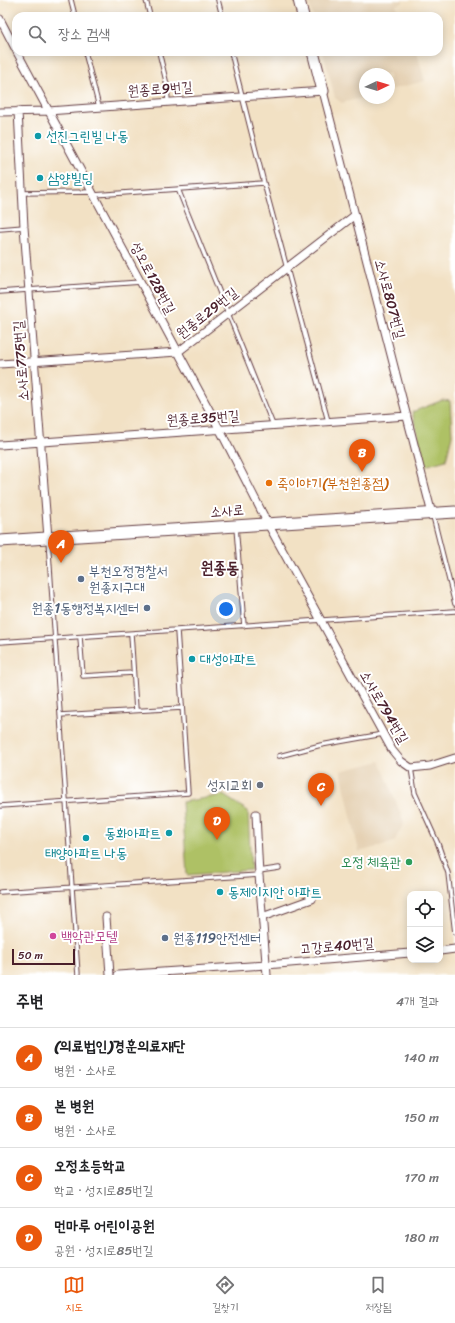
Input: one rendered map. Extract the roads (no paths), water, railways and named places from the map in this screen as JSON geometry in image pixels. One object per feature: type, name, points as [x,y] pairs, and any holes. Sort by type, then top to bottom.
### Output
[{"type":"street","points":[[299,0],[302,12]]},
{"type":"street","name":"성오로128번길","points":[[0,19],[12,42]]},
{"type":"street","name":"성오로128번길","points":[[20,56],[220,430],[268,524]]},
{"type":"street","points":[[314,56],[323,91]]},
{"type":"street","name":"원종로9번길","points":[[0,112],[48,111],[323,91]]},
{"type":"street","name":"소사로807번길","points":[[323,91],[432,514]]},
{"type":"street","name":"소사로775번길","points":[[18,111],[24,227],[48,538]]},
{"type":"street","name":"원종로29번길","points":[[0,364],[178,352],[355,215]]},
{"type":"street","name":"원종로35번길","points":[[0,445],[407,416]]},
{"type":"street","name":"소사로","points":[[0,541],[455,512]]},
{"type":"street","name":"소사로794번길","points":[[268,524],[392,750],[401,761],[411,768]]},
{"type":"street","points":[[411,768],[430,766],[455,758]]},
{"type":"street","points":[[256,814],[267,975]]},
{"type":"street","points":[[262,917],[312,899]]},
{"type":"street","points":[[106,917],[110,975]]},
{"type":"street","points":[[443,951],[455,949]]},
{"type":"street","name":"고강로40번길","points":[[118,975],[407,953]]},
{"type":"lane","points":[[71,0],[74,12]]},
{"type":"lane","points":[[146,0],[149,12]]},
{"type":"lane","points":[[218,0],[221,12]]},
{"type":"lane","points":[[86,56],[99,107]]},
{"type":"lane","points":[[160,56],[167,85],[168,102]]},
{"type":"lane","points":[[232,56],[286,268],[328,421]]},
{"type":"lane","points":[[22,192],[93,193],[264,183]]},
{"type":"lane","points":[[178,189],[273,426]]},
{"type":"lane","points":[[0,228],[24,227]]},
{"type":"lane","points":[[0,292],[141,282]]},
{"type":"lane","points":[[432,514],[455,604]]},
{"type":"lane","points":[[236,526],[244,626]]},
{"type":"lane","points":[[48,538],[78,975]]},
{"type":"lane","points":[[0,642],[455,611]]},
{"type":"lane","points":[[0,806],[188,793],[177,631]]},
{"type":"lane","points":[[131,634],[136,710]]},
{"type":"lane","points":[[80,637],[83,676],[133,673]]},
{"type":"lane","points":[[60,715],[182,708]]},
{"type":"lane","points":[[279,756],[321,745],[383,734]]},
{"type":"lane","points":[[411,768],[415,793],[438,844],[448,873],[455,933]]},
{"type":"lane","points":[[0,892],[259,873],[279,868]]},
{"type":"place","name":"선진그린빌 나동","points":[[38,136]]},
{"type":"place","name":"삼양빌딩","points":[[40,178]]},
{"type":"place","name":"본 병원","points":[[362,472]]},
{"type":"place","name":"죽이야기(부천원종점)","points":[[269,483]]},
{"type":"place","name":"(의료법인)경훈의료재단","points":[[61,563]]},
{"type":"place","name":"부천오정경찰서 원종지구대","points":[[81,579]]},
{"type":"place","name":"원종1동행정복지센터","points":[[147,608]]},
{"type":"place","name":"대성아파트","points":[[192,659]]},
{"type":"place","name":"성지교회","points":[[260,785]]},
{"type":"place","name":"오정초등학교","points":[[321,806]]},
{"type":"place","name":"동화아파트","points":[[169,833]]},
{"type":"place","name":"태양아파트 나동","points":[[86,838]]},
{"type":"place","name":"먼마루 어린이공원","points":[[217,840]]},
{"type":"place","name":"오정 체육관","points":[[409,862]]},
{"type":"place","name":"동제이지안 아파트","points":[[220,892]]},
{"type":"place","name":"백악관모텔","points":[[53,936]]},
{"type":"place","name":"원종119안전센터","points":[[165,938]]},
{"type":"district","name":"원종동","points":[[220,567]]}]
